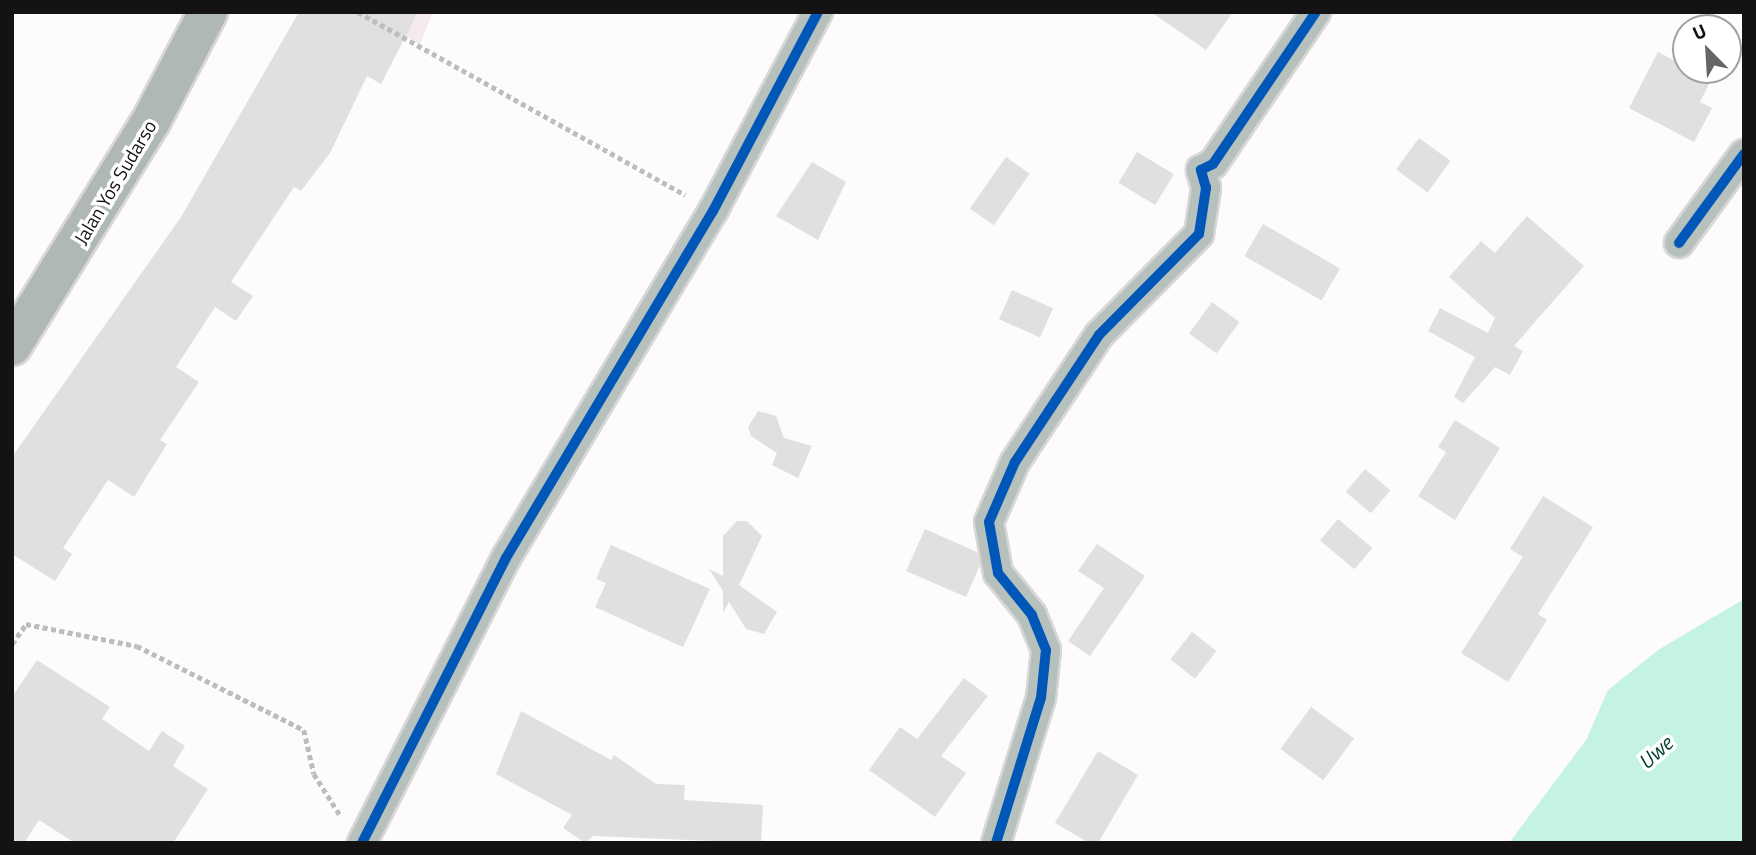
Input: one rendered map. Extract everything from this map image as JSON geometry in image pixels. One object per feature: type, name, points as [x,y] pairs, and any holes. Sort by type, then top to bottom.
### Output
[{"type":"main road","name":"Jalan Yos Sudarso","points":[[12,346],[151,121],[208,12]]},
{"type":"street","points":[[362,843],[506,558],[713,211],[818,12]]},
{"type":"street","points":[[996,843],[1041,698],[1046,650],[1032,615],[998,573],[989,522],[1015,462],[1099,335],[1199,234],[1206,188],[1201,170],[1213,164],[1316,12]]},
{"type":"street","points":[[1679,243],[1744,153]]},
{"type":"path","points":[[358,12],[713,211]]},
{"type":"path","points":[[12,644],[26,624],[137,646],[304,730],[314,774],[343,820]]},
{"type":"shaded area","points":[[362,12],[433,12],[420,44]]},
{"type":"water","name":"Uwe","points":[[1744,599],[1744,843],[1509,843],[1586,740],[1608,690],[1658,650]]},
{"type":"building","points":[[299,12],[418,12],[381,84],[367,76],[330,153],[301,191],[294,187],[231,282],[253,296],[236,321],[215,307],[176,367],[199,382],[160,440],[167,444],[134,497],[108,480],[63,548],[72,554],[55,581],[12,554],[12,457],[181,217]]},
{"type":"building","points":[[1151,12],[1233,12],[1206,50]]},
{"type":"building","points":[[1658,52],[1672,59],[1672,84],[1709,84],[1700,102],[1712,108],[1694,142],[1629,108]]},
{"type":"building","points":[[1419,138],[1451,161],[1428,192],[1396,170]]},
{"type":"building","points":[[1137,152],[1174,174],[1155,205],[1118,183]]},
{"type":"building","points":[[1006,157],[1030,174],[994,225],[970,209]]},
{"type":"building","points":[[812,162],[846,182],[818,240],[776,216]]},
{"type":"building","points":[[1527,216],[1584,266],[1514,346],[1523,351],[1510,375],[1495,367],[1463,403],[1454,397],[1475,357],[1428,331],[1440,308],[1488,333],[1495,318],[1449,277],[1481,241],[1495,253]]},
{"type":"building","points":[[1263,224],[1340,268],[1322,301],[1244,256]]},
{"type":"building","points":[[1012,290],[1053,308],[1040,338],[999,319]]},
{"type":"building","points":[[1212,302],[1240,322],[1217,354],[1189,334]]},
{"type":"building","points":[[758,411],[776,416],[784,438],[812,446],[798,478],[772,465],[777,453],[751,436],[748,427]]},
{"type":"building","points":[[1455,420],[1500,448],[1455,520],[1418,496],[1446,452],[1438,447]]},
{"type":"building","points":[[1365,469],[1390,490],[1371,513],[1346,492]]},
{"type":"building","points":[[1543,496],[1593,527],[1538,614],[1547,620],[1508,682],[1461,653],[1523,557],[1510,549]]},
{"type":"building","points":[[1338,519],[1372,548],[1354,569],[1320,540]]},
{"type":"building","points":[[737,521],[747,521],[762,536],[739,585],[777,612],[764,634],[746,629],[729,602],[723,613],[723,591],[709,569],[723,576],[723,536]]},
{"type":"building","points":[[925,529],[977,552],[980,565],[966,597],[906,571]]},
{"type":"building","points":[[1097,544],[1145,576],[1090,656],[1068,641],[1104,588],[1078,571]]},
{"type":"building","points":[[611,545],[710,589],[683,647],[595,607],[606,583],[596,579]]},
{"type":"building","points":[[1192,632],[1216,651],[1195,679],[1170,660]]},
{"type":"building","points":[[37,660],[110,707],[102,719],[149,751],[162,731],[185,746],[173,766],[208,789],[173,843],[75,843],[39,820],[24,843],[12,843],[12,697]]},
{"type":"building","points":[[964,678],[988,696],[941,756],[966,773],[935,817],[869,770],[900,727],[917,739]]},
{"type":"building","points":[[1311,707],[1354,738],[1323,780],[1280,749]]},
{"type":"building","points":[[521,711],[611,760],[614,755],[656,784],[685,785],[684,800],[763,805],[761,843],[593,836],[585,843],[563,828],[572,815],[496,774]]},
{"type":"building","points":[[1098,751],[1138,775],[1098,843],[1089,843],[1055,823]]},
{"type":"cycle path","points":[[362,843],[506,558],[713,211],[818,12]]},
{"type":"cycle path","points":[[996,843],[1041,698],[1046,650],[1032,615],[998,573],[989,522],[1015,462],[1099,335],[1199,234],[1206,188],[1201,170],[1213,164],[1316,12]]},
{"type":"cycle path","points":[[1679,243],[1744,154]]}]
